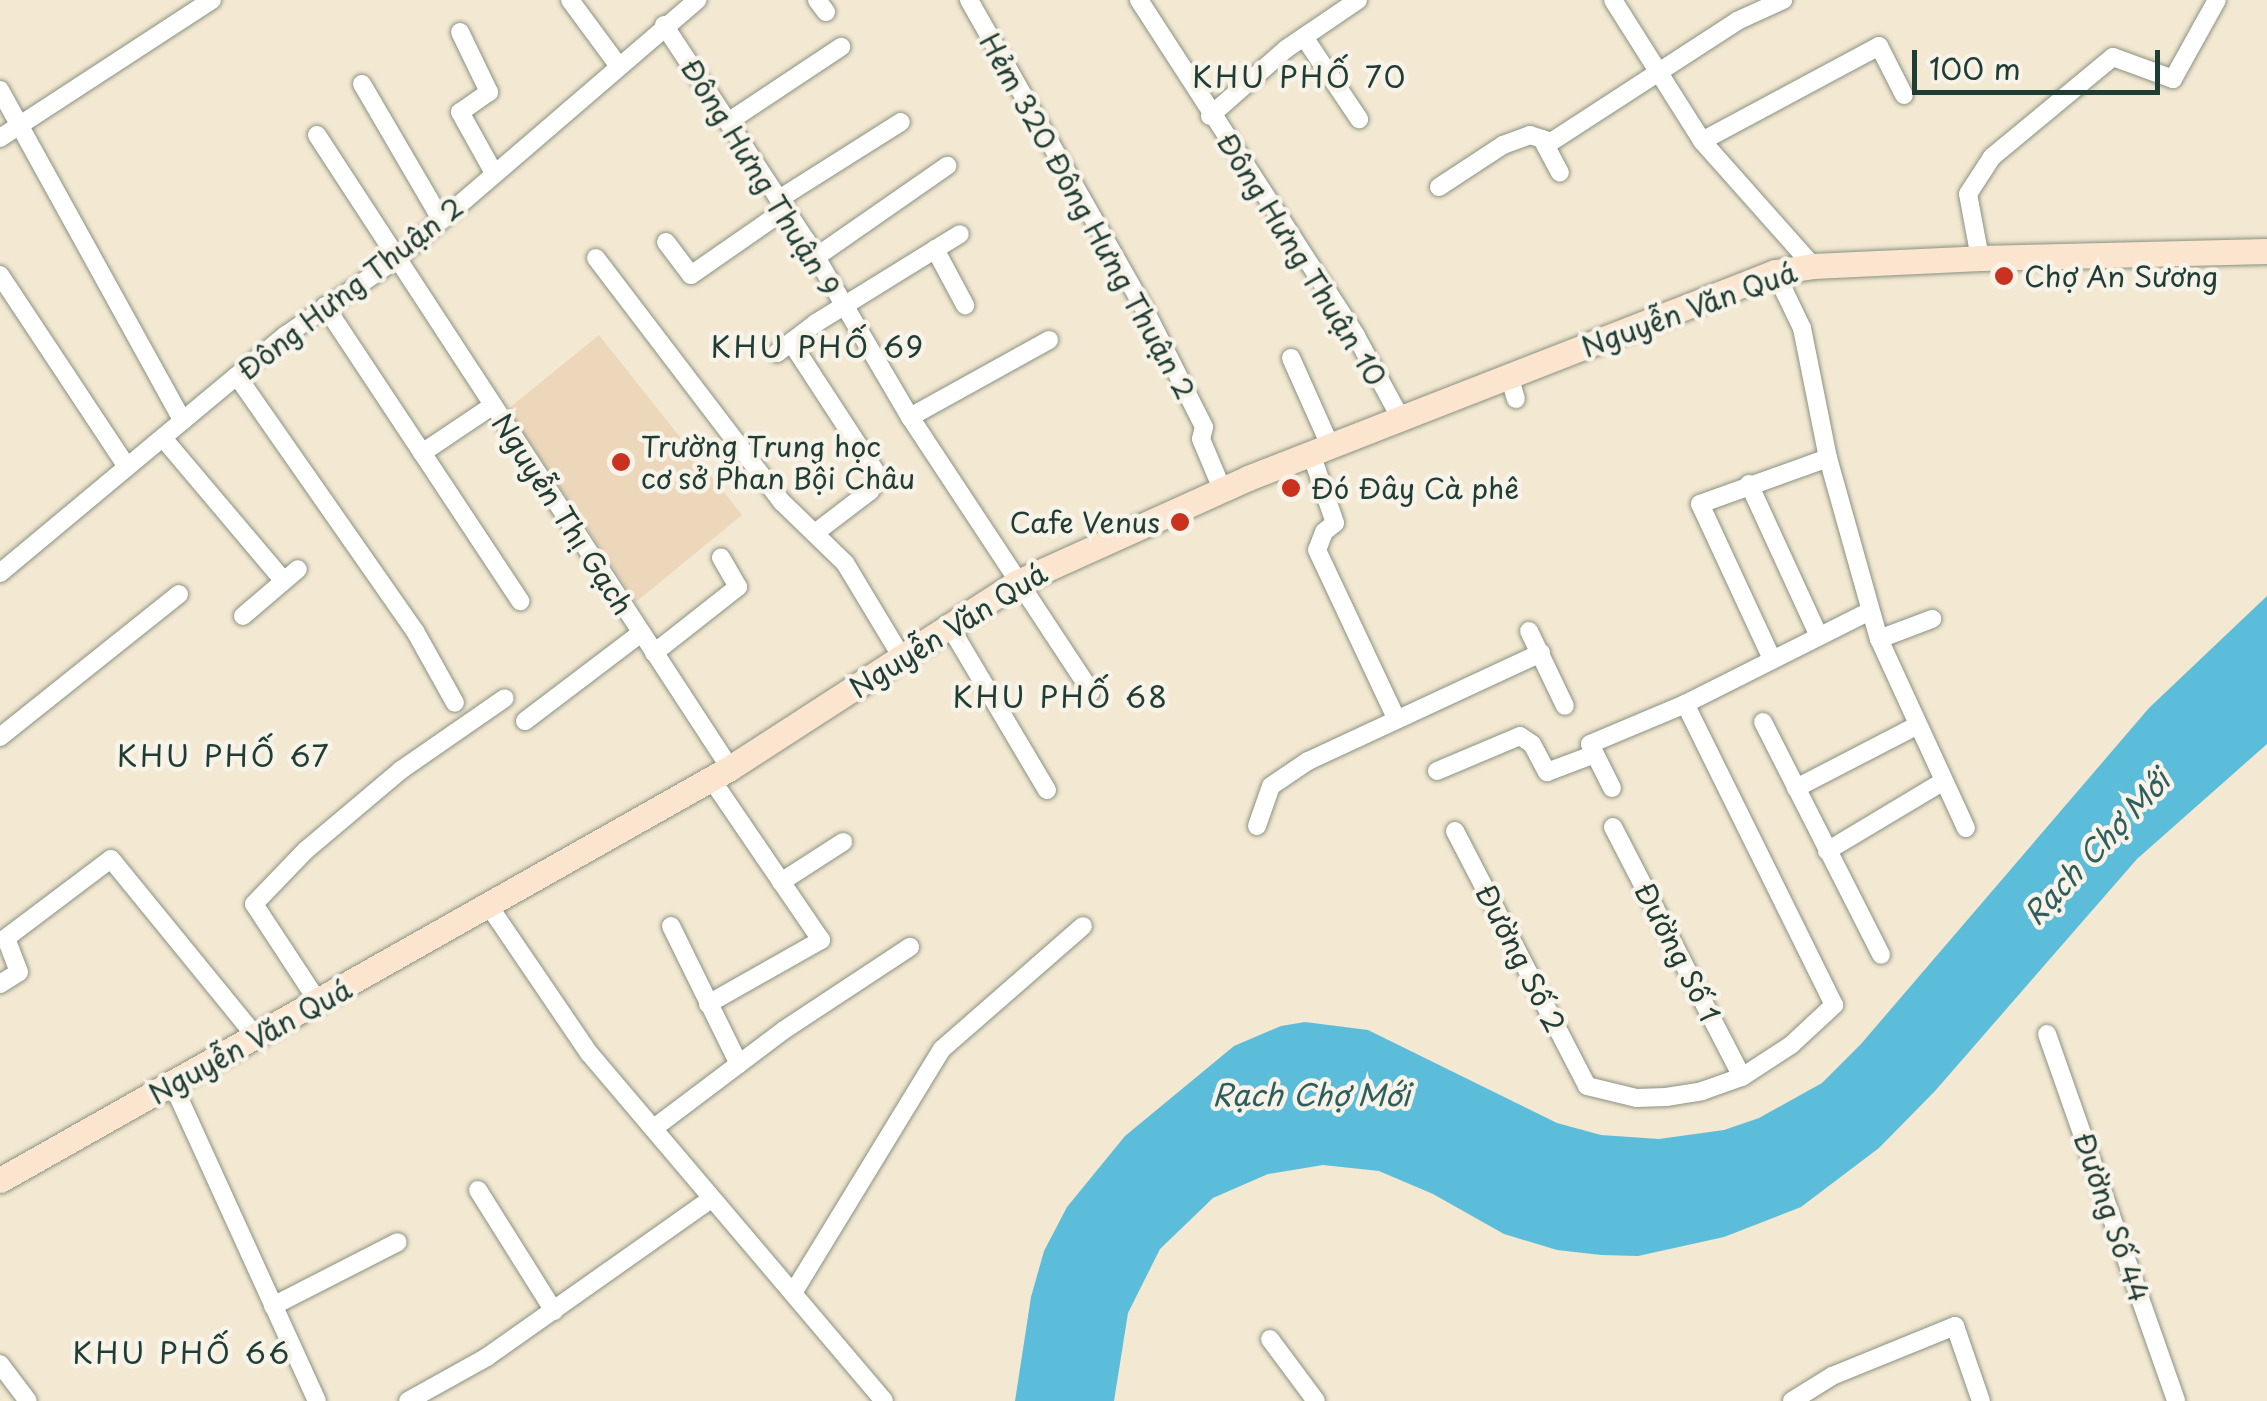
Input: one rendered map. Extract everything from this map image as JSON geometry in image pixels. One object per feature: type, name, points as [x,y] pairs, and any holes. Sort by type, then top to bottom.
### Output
[{"type":"main road","name":"Nguyễn Văn Quá","points":[[0,1180],[721,774],[1018,582],[1222,489],[1400,417],[1512,387],[1775,272],[1812,266],[1980,258],[2267,252]]},
{"type":"street","points":[[570,0],[618,65]]},
{"type":"street","name":"Đông Hưng Thuận 2","points":[[0,573],[236,376],[325,306],[395,260],[697,0]]},
{"type":"street","name":"Hẻm 320 Đông Hưng Thuận 2","points":[[968,0],[1144,308],[1204,427],[1201,439],[1222,489]]},
{"type":"street","name":"Đông Hưng Thuận 10","points":[[1139,0],[1210,116],[1356,336],[1400,417]]},
{"type":"street","points":[[1210,116],[1304,37],[1358,0]]},
{"type":"street","points":[[1613,0],[1656,74],[1702,141],[1812,266]]},
{"type":"street","points":[[1439,186],[1503,145],[1530,135],[1551,142],[1737,21],[1782,0]]},
{"type":"street","points":[[1980,258],[1968,194],[1992,158],[2113,56],[2174,79],[2217,0]]},
{"type":"street","points":[[0,138],[205,2]]},
{"type":"street","name":"Đông Hưng Thuận 9","points":[[664,25],[783,204],[910,418],[1091,692]]},
{"type":"street","points":[[460,32],[489,92],[460,112],[494,173]]},
{"type":"street","points":[[1304,37],[1359,119]]},
{"type":"street","points":[[1702,141],[1878,46],[1904,95]]},
{"type":"street","points":[[728,122],[842,47]]},
{"type":"street","points":[[362,84],[441,219]]},
{"type":"street","points":[[0,90],[183,421]]},
{"type":"street","points":[[666,242],[691,276],[783,204],[902,122]]},
{"type":"street","name":"Nguyễn Thị Gạch","points":[[317,135],[654,653],[781,882],[821,940],[708,1004]]},
{"type":"street","points":[[1542,139],[1560,173]]},
{"type":"street","points":[[816,257],[947,166]]},
{"type":"street","points":[[815,533],[870,491],[879,477],[784,347],[960,234]]},
{"type":"street","points":[[935,249],[965,304]]},
{"type":"street","points":[[596,258],[782,502],[845,564],[901,656]]},
{"type":"street","points":[[1775,272],[1802,328],[1828,458],[1879,639],[1966,828]]},
{"type":"street","points":[[0,275],[127,467]]},
{"type":"street","points":[[325,306],[520,601]]},
{"type":"street","points":[[910,418],[1049,340]]},
{"type":"street","points":[[1290,358],[1320,449],[1335,523],[1324,532],[1316,550],[1396,718]]},
{"type":"street","points":[[236,376],[415,630],[455,703]]},
{"type":"street","points":[[422,453],[492,406]]},
{"type":"street","points":[[162,438],[291,575],[243,616]]},
{"type":"street","points":[[1772,658],[1700,504],[1828,458]]},
{"type":"street","points":[[1749,484],[1818,634]]},
{"type":"street","points":[[654,653],[738,587],[721,557]]},
{"type":"street","points":[[0,737],[179,594]]},
{"type":"street","points":[[1612,788],[1590,744],[1685,704],[1870,611]]},
{"type":"street","points":[[1879,639],[1932,619]]},
{"type":"street","points":[[949,625],[1047,790]]},
{"type":"street","points":[[1528,631],[1565,706]]},
{"type":"street","points":[[525,721],[641,633]]},
{"type":"street","points":[[1257,826],[1270,786],[1308,762],[1541,653]]},
{"type":"street","points":[[319,1003],[254,904],[306,850],[401,770],[505,698]]},
{"type":"street","points":[[1685,704],[1834,1005],[1791,1045],[1742,1077]]},
{"type":"street","points":[[1764,722],[1877,947]]},
{"type":"street","points":[[1796,788],[1918,725]]},
{"type":"street","points":[[1437,771],[1520,736],[1532,744],[1547,772],[1595,754]]},
{"type":"street","points":[[1827,851],[1944,781]]},
{"type":"street","name":"Đường Số 1","points":[[1613,827],[1742,1077]]},
{"type":"street","name":"Đường Số 2","points":[[1456,831],[1587,1086],[1637,1098],[1666,1097],[1702,1091],[1742,1077]]},
{"type":"street","points":[[781,882],[843,842]]},
{"type":"street","points":[[0,984],[19,972],[3,932],[111,859],[257,1038]]},
{"type":"street","points":[[489,906],[589,1053],[884,1401]]},
{"type":"street","points":[[671,926],[739,1064]]},
{"type":"street","points":[[793,1293],[942,1049],[1083,926]]},
{"type":"street","points":[[654,1128],[910,946]]},
{"type":"street","name":"Đường Số 44","points":[[2047,1034],[2176,1401]]},
{"type":"street","points":[[173,1085],[316,1401]]},
{"type":"street","points":[[478,1190],[554,1311]]},
{"type":"street","points":[[408,1401],[486,1357],[710,1199]]},
{"type":"street","points":[[273,1306],[398,1242]]},
{"type":"street","points":[[1792,1401],[1832,1376],[1954,1326],[1981,1401]]},
{"type":"street","points":[[1270,1339],[1316,1401]]},
{"type":"street","points":[[0,1364],[28,1401]]},
{"type":"shaded area","name":"Trường Trung học cơ sở Phan Bội Châu","points":[[599,335],[742,515],[636,602],[508,409]]},
{"type":"water","name":"Rạch Chợ Mới","points":[[2267,596],[2267,744],[2137,859],[1935,1091],[1879,1148],[1801,1207],[1724,1237],[1638,1256],[1601,1255],[1557,1250],[1504,1234],[1433,1194],[1379,1171],[1323,1165],[1268,1174],[1213,1198],[1160,1249],[1128,1313],[1114,1401],[1015,1401],[1031,1297],[1044,1251],[1067,1207],[1125,1136],[1234,1046],[1281,1026],[1305,1022],[1368,1030],[1557,1123],[1601,1135],[1659,1139],[1724,1130],[1759,1118],[1822,1083],[1861,1044],[2149,708]]},
{"type":"place","name":"Chợ An Sương","points":[[2004,276]]},
{"type":"place","name":"Trường Trung học cơ sở Phan Bội Châu","points":[[621,462]]},
{"type":"place","name":"Đó Đây Cà phê","points":[[1291,488]]},
{"type":"place","name":"Cafe Venus","points":[[1180,522]]},
{"type":"district","name":"KHU PHỐ 70","points":[[1300,76]]},
{"type":"district","name":"KHU PHỐ 69","points":[[818,346]]},
{"type":"district","name":"KHU PHỐ 68","points":[[1061,696]]},
{"type":"district","name":"KHU PHỐ 67","points":[[224,755]]},
{"type":"district","name":"KHU PHỐ 66","points":[[182,1352]]}]
